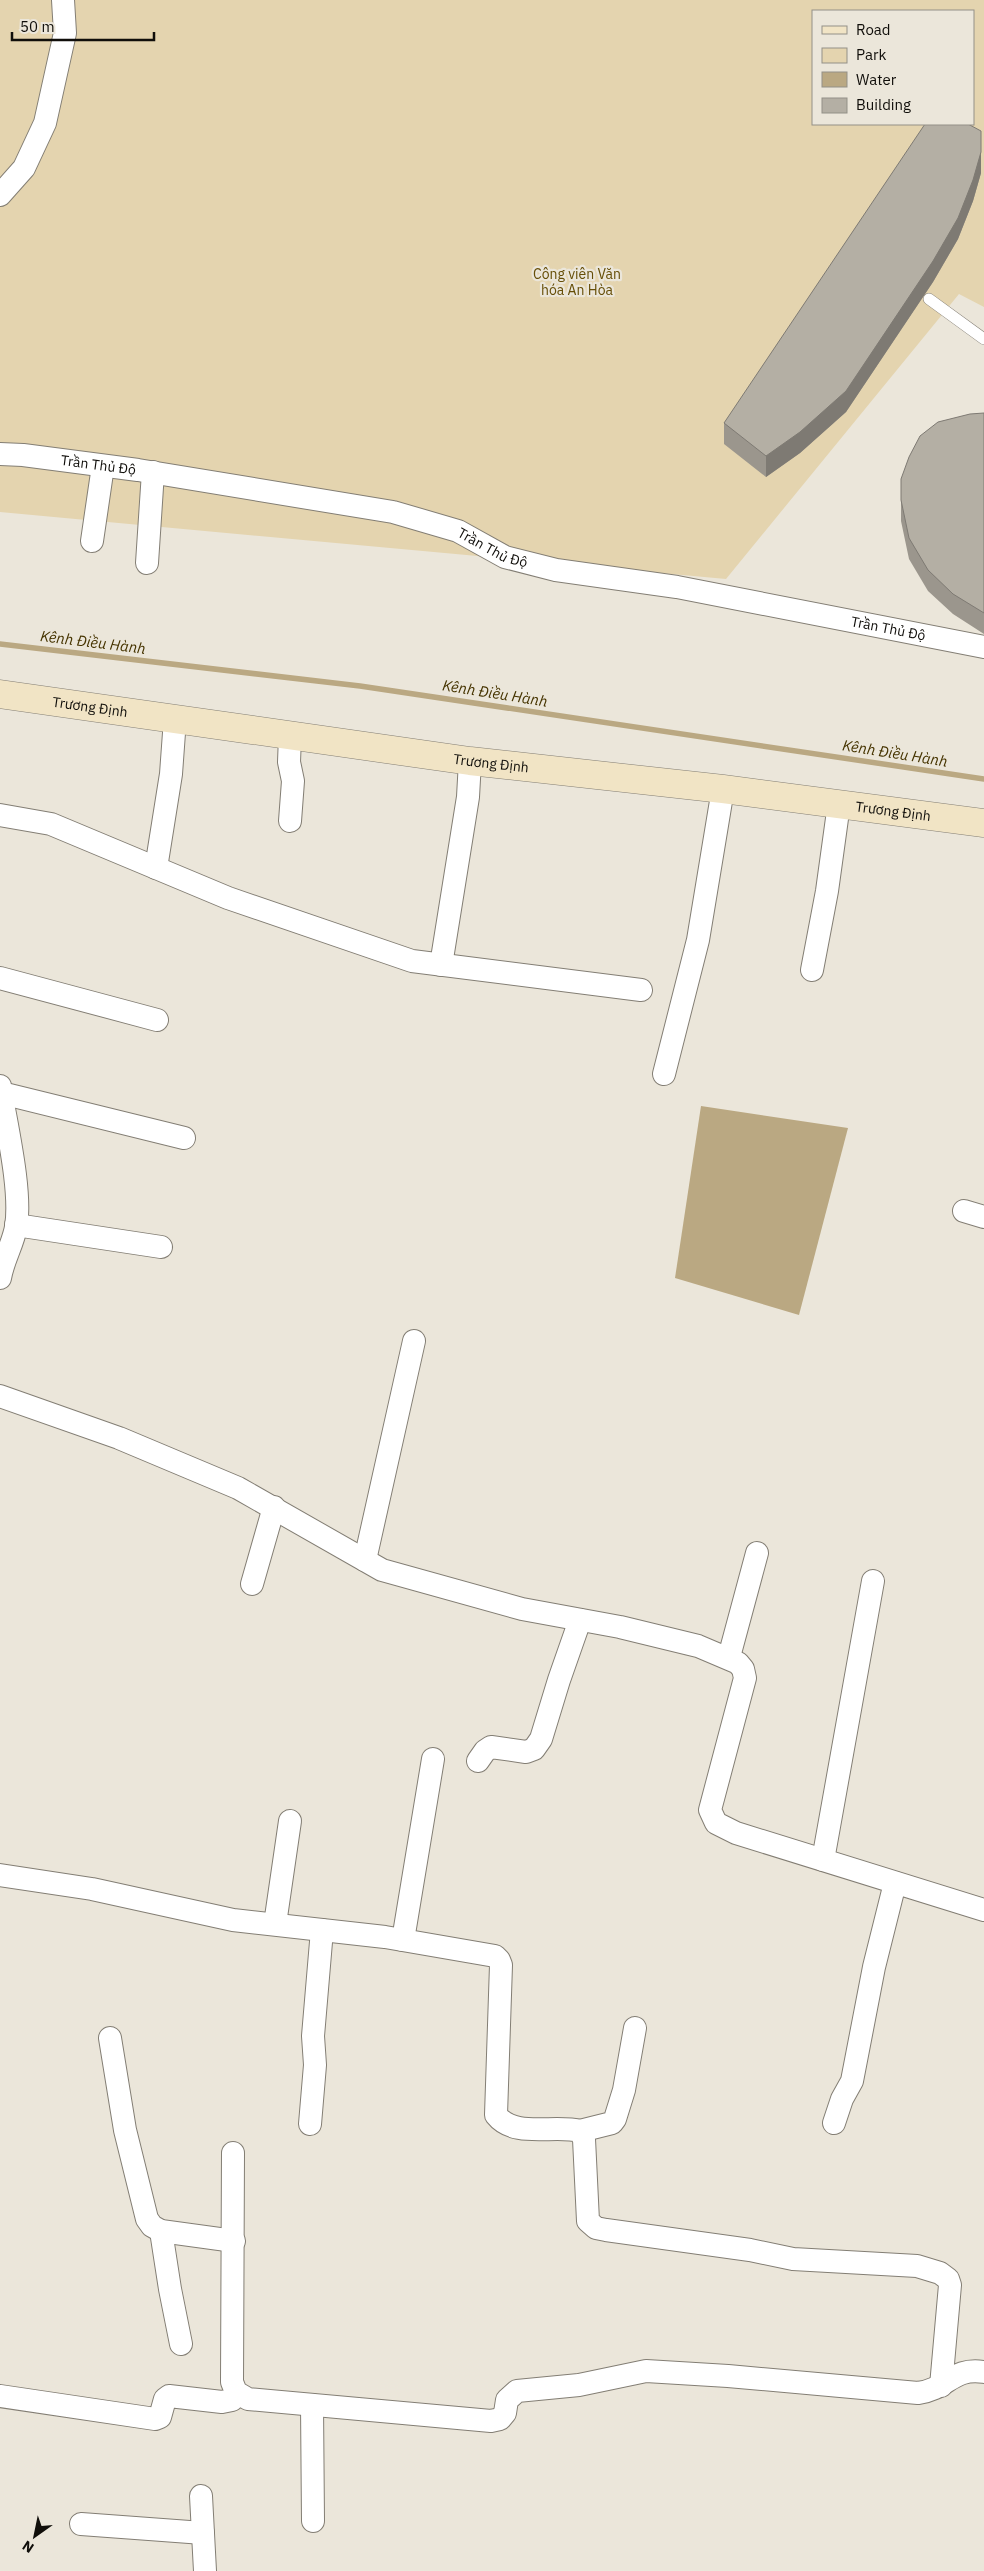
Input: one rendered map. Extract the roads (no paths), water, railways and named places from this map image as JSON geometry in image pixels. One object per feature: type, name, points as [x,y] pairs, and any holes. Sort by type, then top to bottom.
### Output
[{"type":"street","points":[[0,194],[24,168],[45,123],[65,33],[63,0]]},
{"type":"street","name":"Trần Thủ Độ","points":[[0,454],[23,455],[154,472],[393,512],[458,531],[505,557],[556,570],[677,587],[984,646]]},
{"type":"street","points":[[92,541],[103,466]]},
{"type":"street","points":[[147,563],[154,472]]},
{"type":"street","name":"Trương Định","points":[[0,694],[470,761],[723,788],[984,823]]},
{"type":"street","points":[[156,868],[170,774],[175,719]]},
{"type":"street","points":[[290,736],[289,762],[293,780],[290,821]]},
{"type":"street","points":[[441,965],[468,797],[470,761]]},
{"type":"street","points":[[664,1074],[698,940],[723,788]]},
{"type":"street","points":[[812,970],[827,891],[839,804]]},
{"type":"street","points":[[0,815],[51,824],[228,898],[412,961],[641,990]]},
{"type":"street","points":[[0,978],[157,1020]]},
{"type":"street","points":[[0,1278],[3,1260],[16,1225],[15,1179],[1,1089],[184,1138]]},
{"type":"street","points":[[16,1225],[161,1247]]},
{"type":"street","points":[[365,1560],[414,1341]]},
{"type":"street","points":[[0,1396],[191,1467],[238,1488],[382,1570],[405,1578],[522,1609],[682,1641],[729,1657],[743,1669],[745,1678],[710,1810],[722,1828],[984,1910]]},
{"type":"street","points":[[252,1584],[274,1507]]},
{"type":"street","points":[[729,1657],[757,1554]]},
{"type":"street","points":[[823,1860],[873,1581]]},
{"type":"street","points":[[478,1762],[485,1751],[491,1747],[526,1752],[534,1749],[541,1739],[558,1680],[580,1620]]},
{"type":"street","points":[[402,1940],[433,1759]]},
{"type":"street","points":[[276,1924],[290,1821]]},
{"type":"street","points":[[0,1875],[92,1889],[233,1920],[402,1940],[494,1956],[500,1960],[496,2115],[509,2126],[547,2131],[571,2129],[580,2131],[612,2123],[624,2090],[635,2028]]},
{"type":"street","points":[[834,2123],[842,2099],[852,2082],[874,1967],[895,1883]]},
{"type":"street","points":[[310,2124],[316,2065],[313,2036],[322,1930]]},
{"type":"street","points":[[110,2038],[125,2130],[147,2219],[152,2226],[161,2231],[234,2241]]},
{"type":"street","points":[[580,2131],[584,2139],[586,2212],[588,2221],[596,2228],[750,2250],[793,2259],[916,2266],[940,2273],[948,2279],[950,2285],[941,2386]]},
{"type":"street","points":[[233,2153],[232,2382],[236,2392],[248,2399],[491,2421],[500,2419],[505,2413],[507,2400],[517,2390],[579,2385],[646,2371],[918,2392],[932,2391],[964,2371],[984,2372]]},
{"type":"street","points":[[161,2231],[181,2344]]},
{"type":"street","points":[[0,2396],[155,2419],[160,2417],[165,2399],[169,2396],[222,2402],[232,2400],[236,2392]]},
{"type":"street","points":[[312,2405],[313,2522]]},
{"type":"street","points":[[201,2496],[205,2571]]},
{"type":"street","points":[[82,2524],[203,2533]]},
{"type":"lane","points":[[929,299],[984,339]]},
{"type":"water","points":[[701,1106],[848,1128],[799,1315],[675,1278]]},
{"type":"waterway","name":"Kênh Điều Hành","points":[[0,644],[360,686],[984,779]]},
{"type":"park label","name":"Công viên Văn hóa An Hòa","points":[[577,282]]}]
